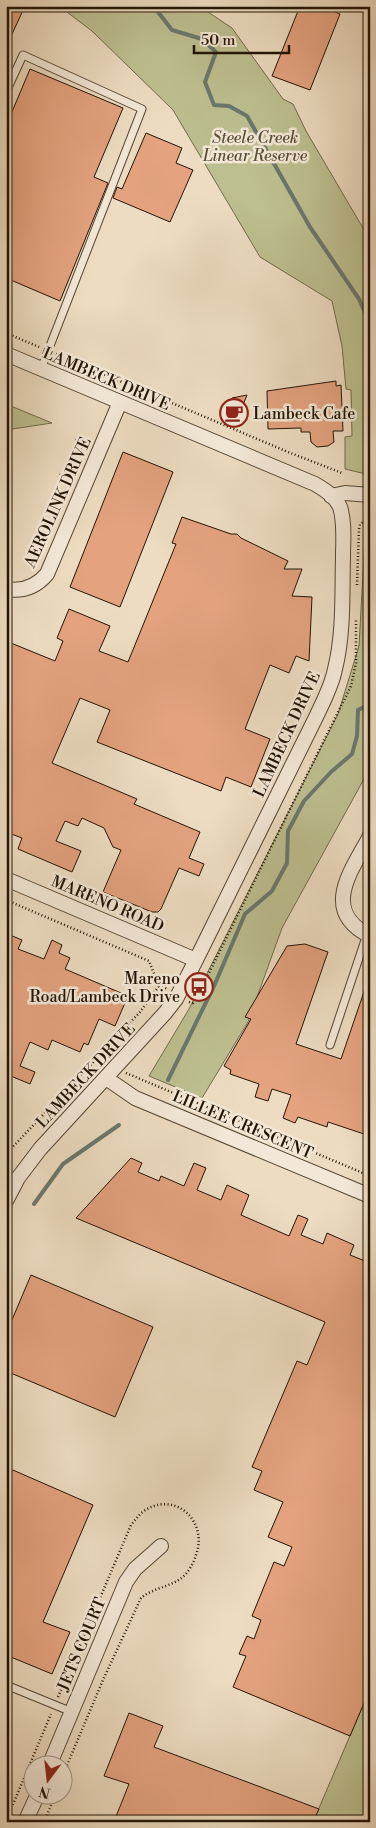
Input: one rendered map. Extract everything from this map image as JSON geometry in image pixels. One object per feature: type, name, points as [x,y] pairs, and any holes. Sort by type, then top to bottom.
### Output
[{"type":"street","name":"LAMBECK DRIVE","points":[[6,354],[315,484],[331,496],[339,507],[342,527],[341,625],[335,669],[317,715],[196,960],[176,999],[166,1013],[27,1165],[6,1201]]},
{"type":"street","name":"AEROLINK DRIVE","points":[[6,589],[14,590],[33,586],[42,580],[46,574],[120,402]]},
{"type":"street","points":[[331,496],[345,493],[370,495]]},
{"type":"street","points":[[368,935],[358,930],[349,921],[344,910],[342,894],[347,880],[370,836]]},
{"type":"street","name":"MARENO ROAD","points":[[6,880],[196,960]]},
{"type":"street","name":"LILLEE CRESCENT","points":[[111,1074],[135,1098],[370,1196]]},
{"type":"street","name":"JETS COURT","points":[[53,1756],[126,1582],[134,1568],[161,1546]]},
{"type":"street","points":[[26,1822],[32,1806]]},
{"type":"lane","points":[[6,92],[23,55],[142,109],[41,369]]},
{"type":"lane","points":[[330,1045],[368,935]]},
{"type":"lane","points":[[6,1685],[72,1712]]},
{"type":"path","points":[[6,333],[342,473]]},
{"type":"path","points":[[60,475],[76,469],[90,473]]},
{"type":"path","points":[[6,900],[149,961],[159,986],[140,1012],[6,1154]]},
{"type":"path","points":[[97,1058],[111,1074],[370,1176]]},
{"type":"path","points":[[44,1822],[51,1806]]},
{"type":"green space","name":"Steele Creek Linear Reserve","points":[[59,6],[199,6],[232,28],[283,99],[293,104],[306,131],[370,240],[370,475],[345,469],[345,437],[352,436],[351,390],[346,389],[342,346],[332,301],[260,257],[173,110],[92,31]]},
{"type":"green space","points":[[6,404],[52,423],[6,430]]},
{"type":"green space","points":[[370,517],[370,768],[282,928],[248,1022],[202,1098],[149,1076],[189,1009],[338,714],[359,646],[366,518]]},
{"type":"green space","points":[[370,1689],[370,1822],[313,1822]]},
{"type":"building","points":[[6,6],[25,6],[6,47]]},
{"type":"building","points":[[300,6],[321,6],[340,14],[310,90],[272,76]]},
{"type":"building","points":[[30,69],[123,108],[94,177],[108,183],[60,301],[6,278],[6,126]]},
{"type":"building","points":[[146,133],[182,148],[176,163],[193,170],[170,222],[113,198],[117,187],[122,189]]},
{"type":"building","points":[[336,381],[336,386],[341,385],[343,431],[333,431],[334,442],[328,446],[317,447],[311,442],[310,432],[301,432],[301,428],[268,429],[267,391]]},
{"type":"building","points":[[247,395],[235,425],[222,419],[232,398]]},
{"type":"building","points":[[123,452],[173,472],[120,607],[70,587]]},
{"type":"building","points":[[182,517],[231,534],[237,534],[241,538],[288,561],[284,569],[302,569],[292,596],[312,597],[309,661],[296,656],[289,673],[270,665],[245,729],[270,739],[251,787],[226,777],[221,791],[97,742],[110,710],[80,698],[52,763],[137,799],[134,804],[200,832],[189,858],[204,864],[199,876],[179,868],[161,909],[158,912],[152,912],[103,892],[121,850],[113,847],[104,828],[82,818],[78,826],[65,821],[56,841],[81,851],[72,872],[18,849],[22,838],[6,832],[6,641],[55,661],[63,641],[57,638],[69,609],[110,626],[99,651],[128,662],[176,544],[172,543]]},
{"type":"building","points":[[10,935],[22,940],[18,949],[44,959],[52,940],[62,945],[59,953],[70,958],[65,969],[128,996],[115,1026],[99,1019],[88,1045],[84,1043],[80,1052],[52,1040],[48,1050],[30,1042],[20,1066],[35,1072],[30,1084],[6,1074],[6,945]]},
{"type":"building","points":[[305,944],[328,952],[296,1044],[341,1059],[368,980],[370,981],[370,1136],[328,1122],[327,1127],[298,1117],[295,1123],[283,1118],[291,1095],[272,1089],[268,1101],[255,1097],[259,1084],[230,1074],[231,1070],[224,1066],[251,1019],[245,1017],[287,946]]},
{"type":"building","points":[[131,1158],[142,1163],[138,1172],[159,1181],[161,1176],[184,1186],[194,1163],[206,1168],[197,1190],[221,1200],[227,1185],[249,1195],[241,1215],[289,1236],[298,1215],[308,1219],[301,1235],[323,1244],[327,1233],[354,1245],[350,1255],[370,1263],[370,1689],[350,1736],[233,1687],[246,1656],[239,1654],[247,1636],[254,1639],[261,1620],[252,1616],[274,1562],[284,1566],[292,1547],[268,1537],[283,1502],[254,1490],[262,1471],[252,1467],[297,1361],[307,1365],[325,1322],[76,1218]]},
{"type":"building","points":[[31,1275],[153,1327],[115,1417],[6,1371],[6,1334]]},
{"type":"building","points":[[6,1467],[93,1505],[43,1622],[70,1632],[52,1674],[6,1655]]},
{"type":"building","points":[[129,1713],[163,1726],[154,1747],[319,1809],[313,1822],[121,1822],[115,1819],[129,1784],[104,1776]]},
{"type":"waterway","points":[[151,6],[172,30],[202,39],[216,52],[205,82],[214,105],[229,106],[247,116],[310,227],[359,299],[370,324]]},
{"type":"waterway","points":[[168,1080],[214,986],[245,914],[272,891],[287,863],[288,831],[304,801],[331,772],[352,754],[357,736],[358,710],[370,704]]},
{"type":"waterway","points":[[34,1204],[63,1164],[119,1125]]},
{"type":"place","name":"Lambeck Cafe","points":[[234,413]]},
{"type":"place","name":"Mareno Road/Lambeck Drive","points":[[199,987]]}]
